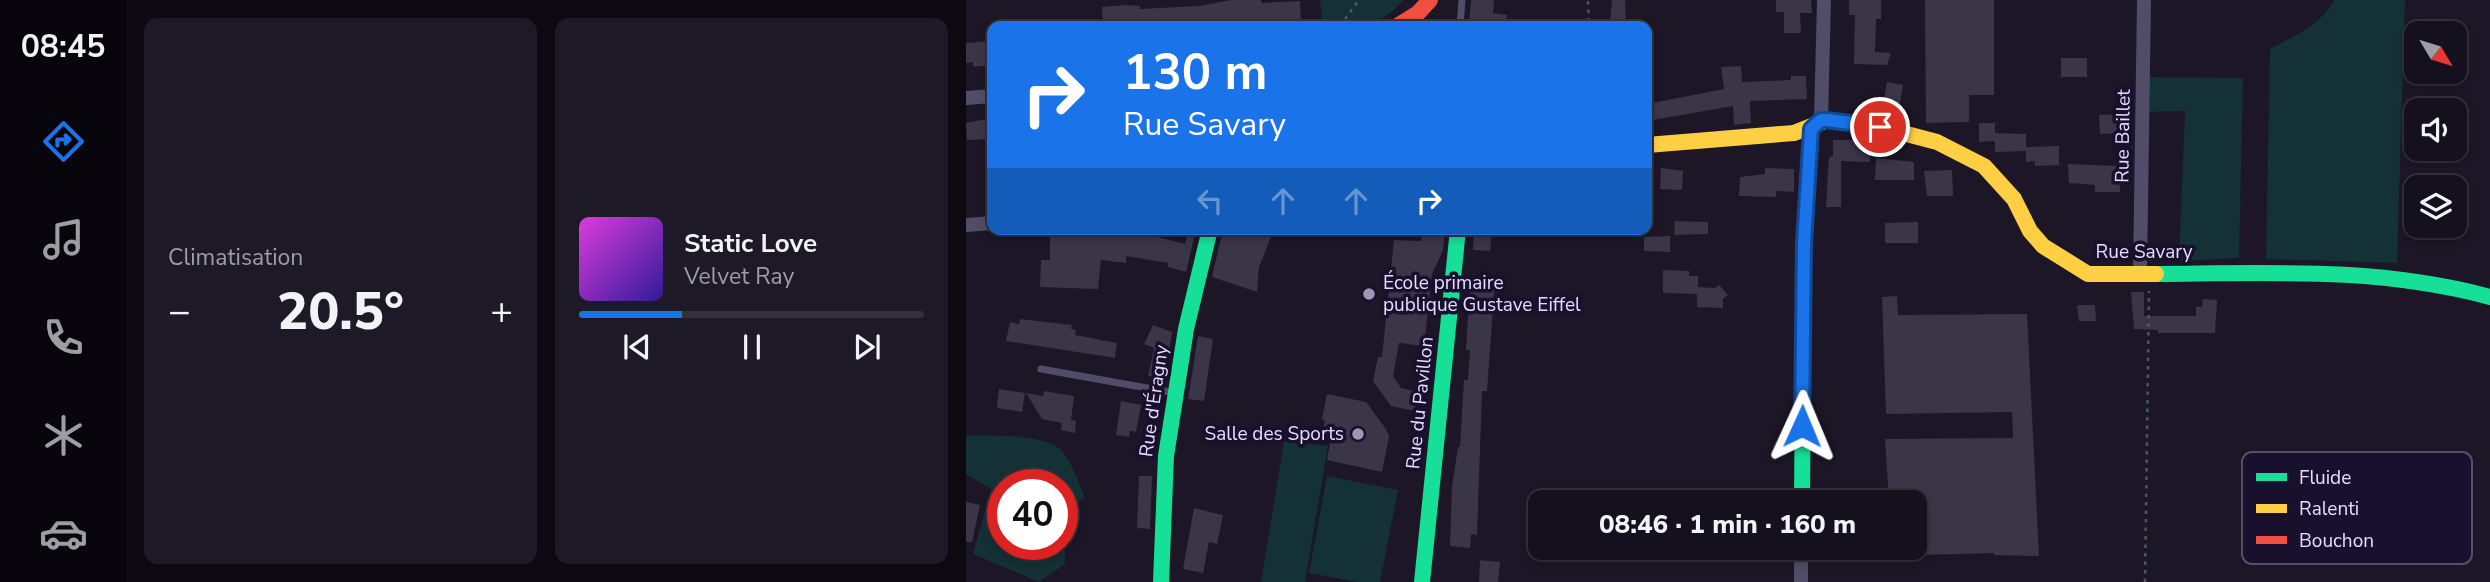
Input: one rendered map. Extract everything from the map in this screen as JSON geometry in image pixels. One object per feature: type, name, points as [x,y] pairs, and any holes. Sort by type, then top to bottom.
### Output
[{"type":"street","points":[[1403,21],[1430,0]]},
{"type":"street","points":[[1802,490],[1804,244],[1816,125],[1824,0]]},
{"type":"street","name":"Rue Baillet","points":[[2144,0],[2145,273]]},
{"type":"street","points":[[966,97],[987,96]]},
{"type":"street","name":"Rue Savary","points":[[1652,145],[1794,133],[1816,125],[1880,127],[1937,142],[1984,166],[2014,199],[2030,231],[2055,254],[2088,274],[2353,273],[2438,283],[2490,297]]},
{"type":"street","points":[[966,225],[987,223]]},
{"type":"street","name":"Rue d'Éragny","points":[[1161,582],[1166,456],[1186,329],[1209,235]]},
{"type":"street","name":"Rue du Pavillon","points":[[1423,582],[1457,235]]},
{"type":"street","points":[[1801,560],[1801,582]]},
{"type":"lane","points":[[1460,21],[1462,0]]},
{"type":"lane","points":[[1041,369],[1175,393]]},
{"type":"path","points":[[1344,21],[1359,0]]},
{"type":"path","points":[[1588,1],[1589,21]]},
{"type":"path","points":[[2145,273],[2146,582]]},
{"type":"green space","points":[[1320,0],[1404,0],[1385,17],[1376,21],[1322,21]]},
{"type":"green space","points":[[2334,0],[2405,0],[2397,263],[2266,259],[2270,49],[2314,23],[2329,9]]},
{"type":"green space","points":[[2143,77],[2243,78],[2239,258],[2179,261],[2185,111],[2142,112]]},
{"type":"green space","points":[[966,435],[1044,441],[1063,452],[1073,469],[987,469],[987,487],[966,474]]},
{"type":"green space","points":[[1284,441],[1328,446],[1305,582],[1261,582]]},
{"type":"green space","points":[[1327,476],[1398,490],[1380,582],[1358,582],[1309,573]]},
{"type":"green space","points":[[1078,481],[1085,498],[1078,502]]},
{"type":"green space","points":[[987,503],[987,560],[973,554]]},
{"type":"green space","points":[[987,560],[1065,560],[1065,564],[1039,582]]},
{"type":"building","points":[[1232,0],[1261,0],[1261,3],[1300,1],[1301,21],[1103,21],[1102,7],[1124,5],[1140,6],[1140,9],[1199,6]]},
{"type":"building","points":[[1471,0],[1494,0],[1493,13],[1507,15],[1506,21],[1469,21]]},
{"type":"building","points":[[1612,0],[1625,0],[1626,21],[1610,21]]},
{"type":"building","points":[[1776,0],[1811,0],[1812,13],[1800,13],[1801,33],[1784,33],[1784,12],[1776,12]]},
{"type":"building","points":[[1849,0],[1881,0],[1881,19],[1876,19],[1875,52],[1891,53],[1887,65],[1854,64],[1855,15],[1849,15]]},
{"type":"building","points":[[1925,0],[1994,0],[1994,95],[1969,95],[1969,122],[1926,123]]},
{"type":"building","points":[[987,41],[987,66],[973,67],[973,62],[966,63],[966,43]]},
{"type":"building","points":[[2061,58],[2087,58],[2087,77],[2061,77]]},
{"type":"building","points":[[1741,66],[1742,82],[1791,80],[1791,76],[1806,76],[1807,99],[1750,101],[1751,123],[1734,125],[1733,106],[1652,120],[1652,103],[1724,89],[1721,67]]},
{"type":"building","points":[[1887,82],[1903,85],[1899,108],[1883,105]]},
{"type":"building","points":[[2121,114],[2121,133],[2100,134],[2099,115]]},
{"type":"building","points":[[987,119],[987,139],[967,140],[966,123]]},
{"type":"building","points":[[1979,123],[1995,123],[1995,133],[2026,134],[2026,147],[2059,146],[2059,165],[2035,166],[2035,161],[2026,162],[2026,151],[1995,152],[1995,141],[1979,142]]},
{"type":"building","points":[[1833,140],[1870,140],[1870,162],[1841,161],[1841,207],[1826,207],[1829,157],[1833,157]]},
{"type":"building","points":[[1876,158],[1914,162],[1914,180],[1875,180]]},
{"type":"building","points":[[2068,164],[2119,166],[2120,192],[2095,192],[2095,185],[2069,183]]},
{"type":"building","points":[[1661,168],[1683,171],[1682,190],[1660,189]]},
{"type":"building","points":[[1765,168],[1794,169],[1794,192],[1776,191],[1776,197],[1739,196],[1740,177],[1765,174]]},
{"type":"building","points":[[1952,170],[1953,196],[1927,196],[1924,171]]},
{"type":"building","points":[[1675,221],[1708,222],[1708,234],[1674,235]]},
{"type":"building","points":[[1918,222],[1918,243],[1885,243],[1885,223]]},
{"type":"building","points":[[1050,235],[1150,235],[1185,244],[1187,235],[1195,235],[1186,272],[1168,267],[1168,263],[1126,256],[1126,263],[1101,260],[1098,289],[1040,287],[1041,260],[1050,260]]},
{"type":"building","points":[[1222,235],[1272,235],[1259,267],[1257,292],[1212,277]]},
{"type":"building","points":[[1422,235],[1444,235],[1443,250],[1432,274],[1424,346],[1399,343],[1393,376],[1401,388],[1418,392],[1415,411],[1391,406],[1373,381],[1378,357],[1382,357],[1394,240],[1421,241]]},
{"type":"building","points":[[1474,235],[1491,235],[1490,251],[1473,250]]},
{"type":"building","points":[[1670,236],[1670,252],[1644,251],[1644,237]]},
{"type":"building","points":[[1663,270],[1689,271],[1689,276],[1698,276],[1698,287],[1715,288],[1719,285],[1728,295],[1723,299],[1723,308],[1697,307],[1697,294],[1663,293]]},
{"type":"building","points":[[1474,278],[1495,280],[1487,391],[1482,391],[1477,535],[1471,534],[1470,548],[1450,546],[1452,486],[1460,447],[1464,380],[1468,380],[1470,350],[1466,350],[1470,286],[1474,286]]},
{"type":"building","points":[[2131,292],[2144,292],[2144,316],[2196,316],[2196,307],[2202,307],[2203,299],[2217,300],[2215,333],[2158,333],[2158,330],[2134,329]]},
{"type":"building","points":[[1897,296],[1898,315],[2027,314],[2039,556],[1994,553],[1927,555],[1927,490],[1888,490],[1885,439],[2013,438],[2012,412],[1886,414],[1882,297]]},
{"type":"building","points":[[2077,305],[2095,305],[2096,321],[2079,321]]},
{"type":"building","points":[[1020,319],[1072,325],[1071,329],[1076,330],[1075,335],[1117,343],[1115,358],[1006,341],[1010,322],[1019,324]]},
{"type":"building","points":[[1153,325],[1172,332],[1165,379],[1148,376],[1154,348],[1144,344]]},
{"type":"building","points":[[1198,336],[1213,339],[1204,401],[1188,399]]},
{"type":"building","points":[[999,389],[1025,393],[1022,412],[997,408]]},
{"type":"building","points":[[1044,391],[1074,396],[1071,420],[1076,421],[1075,433],[1061,430],[1062,423],[1042,419],[1026,393],[1043,396]]},
{"type":"building","name":"Salle des Sports","points":[[1327,394],[1366,402],[1386,429],[1389,436],[1382,472],[1327,460],[1331,438],[1322,435],[1325,420],[1322,419]]},
{"type":"building","points":[[1121,401],[1141,405],[1136,432],[1130,431],[1129,437],[1116,435]]},
{"type":"building","points":[[1139,476],[1152,476],[1150,529],[1137,528]]},
{"type":"building","points":[[966,502],[980,505],[972,542],[966,542]]},
{"type":"building","points":[[1194,508],[1223,515],[1217,544],[1209,542],[1203,573],[1183,569]]},
{"type":"building","points":[[1480,560],[1500,562],[1498,582],[1479,582]]},
{"type":"traffic: fast","points":[[1802,490],[1804,244],[1811,129]]},
{"type":"traffic: fast","points":[[1161,582],[1166,456],[1186,329],[1209,235]]},
{"type":"traffic: fast","points":[[1422,582],[1457,235]]},
{"type":"traffic: fast","points":[[2156,274],[2283,273],[2366,276],[2448,287],[2490,297]]},
{"type":"traffic: slow","points":[[1652,145],[1794,133],[1827,120],[1880,127],[1937,142],[1984,166],[2014,199],[2030,231],[2043,246],[2088,274],[2156,274]]},
{"type":"traffic: jam","points":[[1405,21],[1418,13],[1430,0]]},
{"type":"place","name":"École primaire publique Gustave Eiffel","points":[[1369,294]]},
{"type":"place","name":"Salle des Sports","points":[[1358,434]]},
{"type":"route","points":[[1802,426],[1804,244],[1811,129],[1821,120],[1880,127]]}]
